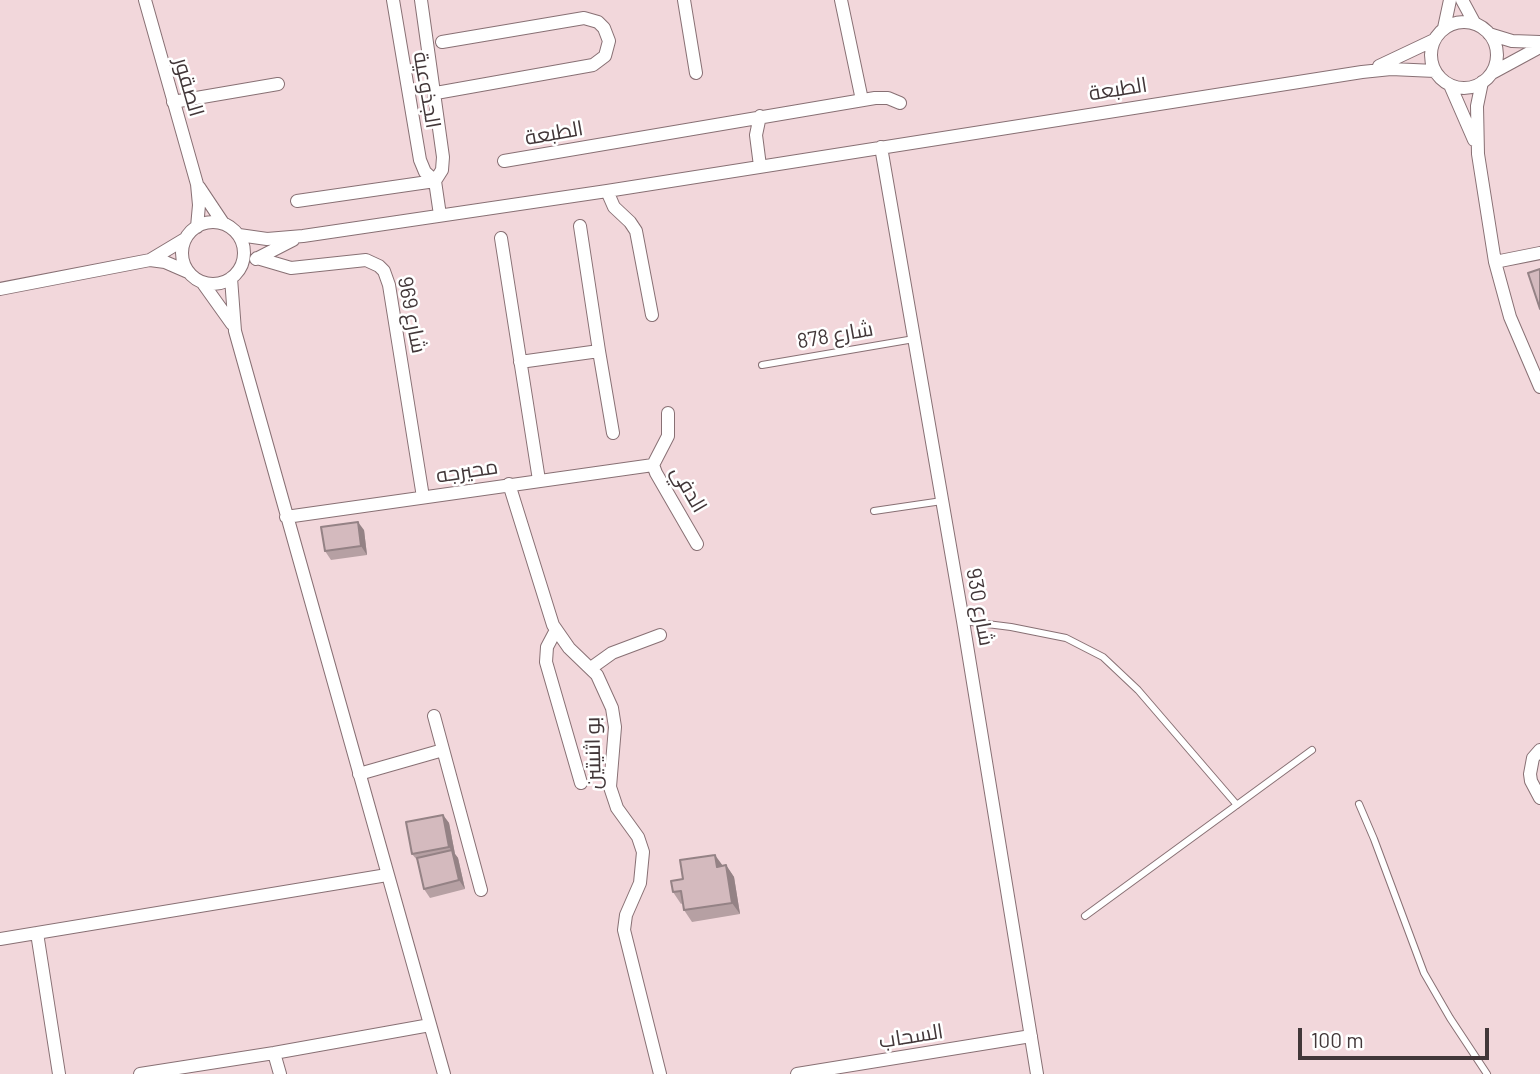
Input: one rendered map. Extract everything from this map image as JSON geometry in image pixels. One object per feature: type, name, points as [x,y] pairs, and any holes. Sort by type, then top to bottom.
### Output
[{"type":"street","name":"الصقور","points":[[145,0],[197,184],[197,227]]},
{"type":"street","name":"الجذوعية","points":[[393,0],[420,160],[425,172],[435,181]]},
{"type":"street","name":"الجذوعية","points":[[421,0],[436,93],[443,164],[435,181],[440,215]]},
{"type":"street","points":[[684,0],[696,73]]},
{"type":"street","points":[[841,0],[862,100]]},
{"type":"street","points":[[1362,72],[1399,58],[1434,40],[1444,28],[1450,0]]},
{"type":"street","points":[[1462,0],[1475,24],[1489,34],[1512,41],[1540,44]]},
{"type":"street","points":[[436,93],[593,65],[605,56],[609,41],[604,27],[584,18],[442,42]]},
{"type":"street","points":[[1444,28],[1459,22],[1475,24]]},
{"type":"street","points":[[1489,34],[1497,53],[1478,106],[1478,154],[1495,262],[1510,317],[1540,387]]},
{"type":"street","points":[[1434,40],[1431,52],[1435,71],[1450,85],[1466,117],[1478,154]]},
{"type":"street","points":[[1450,85],[1470,88],[1540,44]]},
{"type":"street","points":[[1362,72],[1398,69],[1435,71]]},
{"type":"street","name":"الطبعة","points":[[303,236],[1362,72]]},
{"type":"street","points":[[173,102],[278,85]]},
{"type":"street","name":"الطبعة","points":[[504,161],[882,97],[900,103]]},
{"type":"street","points":[[760,116],[756,135],[761,166]]},
{"type":"street","name":"شارع 930","points":[[881,147],[963,621],[1037,1074]]},
{"type":"street","points":[[297,201],[435,181]]},
{"type":"street","name":"الصقور","points":[[197,184],[223,223]]},
{"type":"street","points":[[607,191],[614,207],[636,231],[652,315]]},
{"type":"street","points":[[150,260],[185,239],[197,227],[209,222],[223,223],[239,235],[257,239],[303,236]]},
{"type":"street","points":[[580,226],[613,433]]},
{"type":"street","points":[[239,235],[244,251],[241,268]]},
{"type":"street","points":[[202,282],[217,284],[231,278],[257,258],[303,236]]},
{"type":"street","points":[[500,238],[540,480]]},
{"type":"street","points":[[185,239],[182,256],[188,272]]},
{"type":"street","points":[[1495,262],[1540,253]]},
{"type":"street","name":"شارع 969","points":[[257,258],[291,268],[366,260],[384,271],[391,298],[423,497]]},
{"type":"street","points":[[0,289],[150,260],[165,262],[188,272],[202,282],[235,331]]},
{"type":"street","points":[[231,278],[235,331],[444,1074]]},
{"type":"street","points":[[520,362],[599,351]]},
{"type":"street","name":"الدفي","points":[[668,413],[668,436],[653,465],[697,544]]},
{"type":"street","name":"محيرجه","points":[[286,517],[653,465]]},
{"type":"street","name":"بو اثنيتين","points":[[509,484],[547,611],[556,631],[569,648],[591,668],[606,690],[614,717],[609,776],[612,798],[622,817],[638,837],[643,852],[640,883],[626,915],[624,930],[660,1074]]},
{"type":"street","points":[[556,631],[547,648],[546,662],[581,783]]},
{"type":"street","points":[[591,668],[612,653],[660,635]]},
{"type":"street","points":[[434,716],[481,890]]},
{"type":"street","points":[[359,774],[443,750]]},
{"type":"street","points":[[1540,750],[1532,758],[1530,774],[1531,782],[1540,798]]},
{"type":"street","points":[[0,939],[387,875]]},
{"type":"street","points":[[37,933],[59,1074]]},
{"type":"street","points":[[140,1074],[430,1025]]},
{"type":"street","name":"السحاب","points":[[796,1074],[1031,1036]]},
{"type":"street","points":[[274,1053],[280,1074]]},
{"type":"lane","name":"شارع 878","points":[[762,365],[914,339]]},
{"type":"lane","points":[[874,511],[942,501]]},
{"type":"lane","points":[[963,621],[1011,626],[1066,638],[1103,657],[1138,690],[1237,805]]},
{"type":"lane","points":[[1085,916],[1312,750]]},
{"type":"lane","points":[[1359,804],[1424,973],[1487,1074]]},
{"type":"building","points":[[1540,269],[1540,309],[1528,273]]},
{"type":"building","points":[[358,522],[361,546],[325,551],[321,527]]},
{"type":"building","points":[[443,815],[449,847],[412,854],[406,822]]},
{"type":"building","points":[[452,850],[459,880],[424,889],[417,858]]},
{"type":"building","points":[[715,855],[717,867],[726,865],[732,903],[684,910],[681,891],[673,892],[671,881],[683,879],[680,860]]}]
